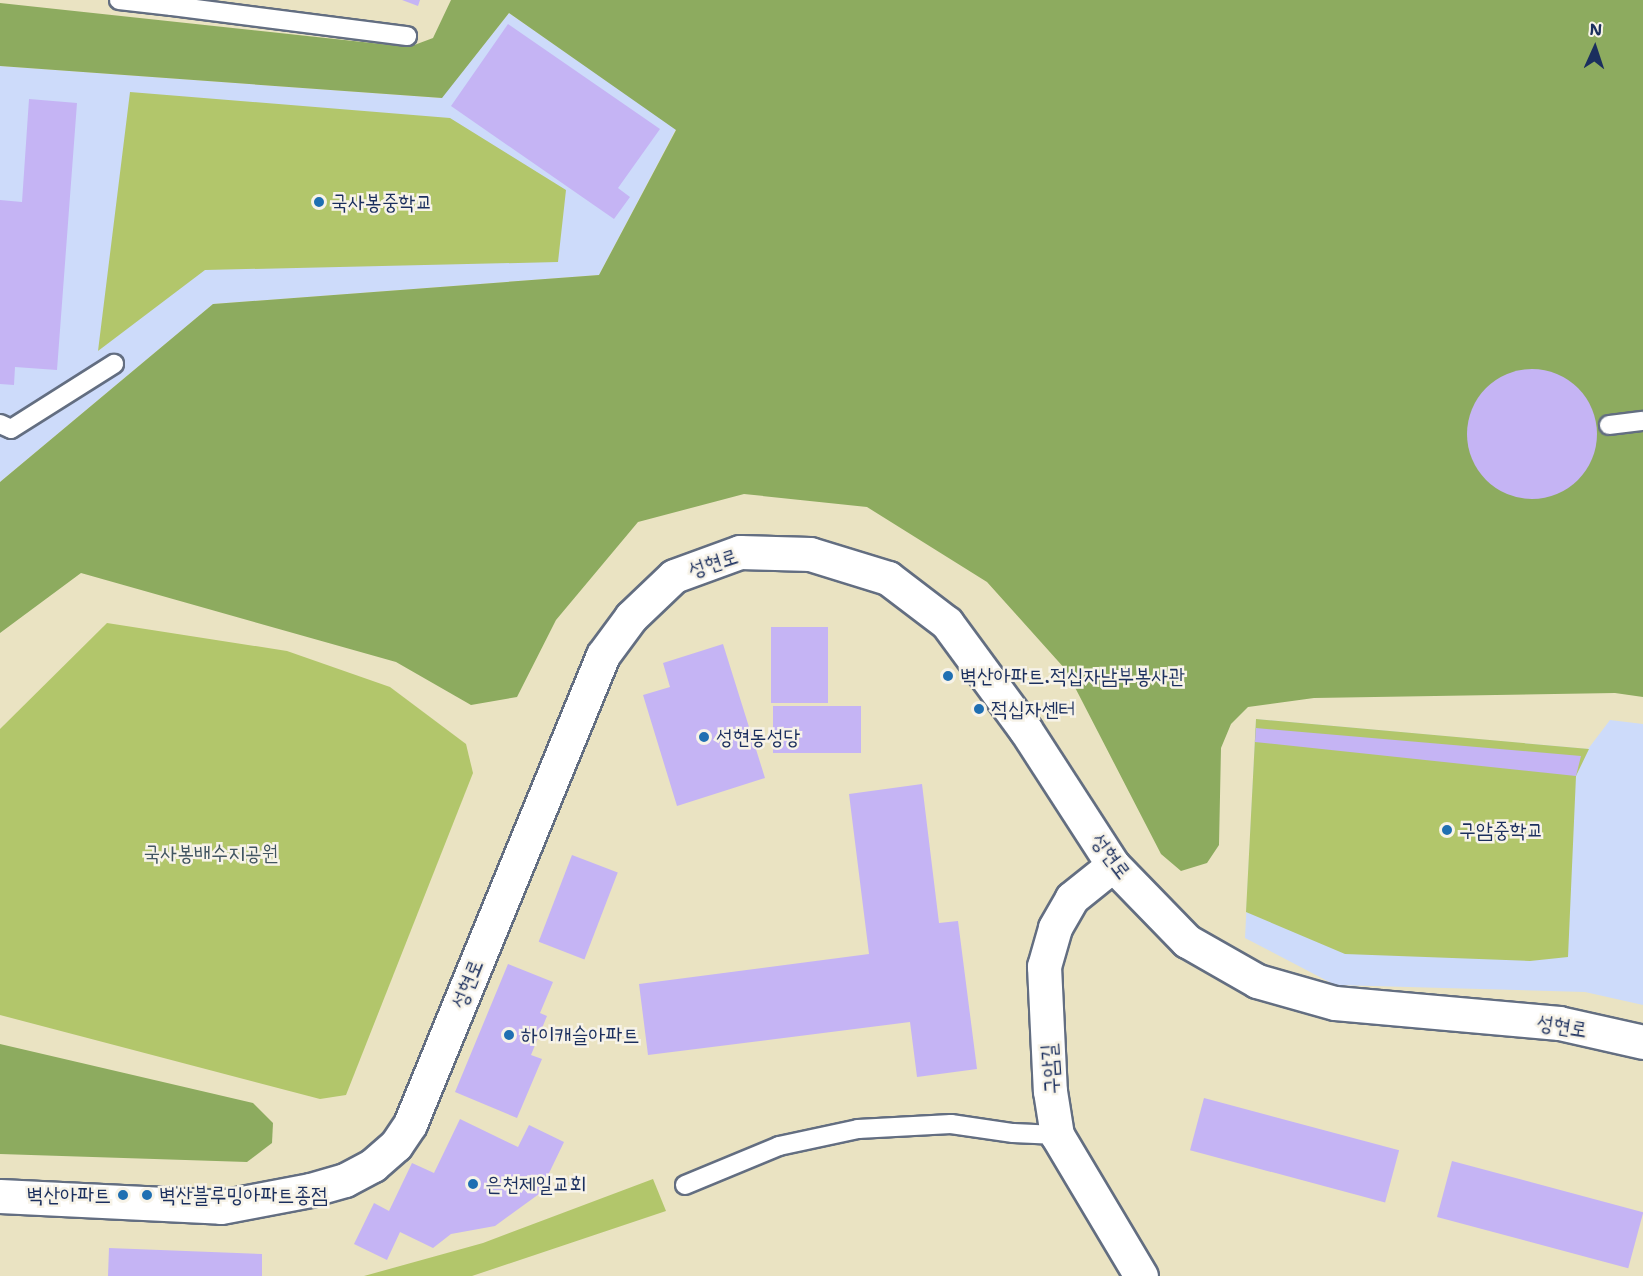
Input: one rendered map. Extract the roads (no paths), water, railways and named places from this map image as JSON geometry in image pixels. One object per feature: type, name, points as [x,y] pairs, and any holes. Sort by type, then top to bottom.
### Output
[{"type":"street","name":"성현로","points":[[0,1196],[221,1207],[345,1180],[373,1165],[396,1145],[410,1124],[603,655],[631,617],[674,576],[740,552],[810,554],[888,578],[947,624],[1025,729],[1113,865],[1187,941],[1257,981],[1335,1003],[1559,1023],[1643,1042]]},
{"type":"street","name":"구암길","points":[[1113,865],[1072,898],[1055,928],[1044,966],[1050,1091],[1058,1135],[1141,1276]]},
{"type":"lane","points":[[119,0],[173,3],[408,36]]},
{"type":"lane","points":[[0,424],[11,429],[114,364]]},
{"type":"lane","points":[[1609,425],[1643,421]]},
{"type":"lane","points":[[685,1185],[779,1146],[858,1129],[951,1124],[1013,1133],[1058,1135]]},
{"type":"place","name":"국사봉중학교","points":[[319,202]]},
{"type":"place","name":"벽산아파트.적십자남부봉사관","points":[[948,676]]},
{"type":"place","name":"적십자센터","points":[[979,709]]},
{"type":"place","name":"성현동성당","points":[[704,737]]},
{"type":"place","name":"구암중학교","points":[[1447,830]]},
{"type":"place","name":"하이캐슬아파트","points":[[509,1035]]},
{"type":"place","name":"은천제일교회","points":[[473,1184]]},
{"type":"place","name":"벽산아파트","points":[[123,1195]]},
{"type":"place","name":"벽산블루밍아파트종점","points":[[147,1195]]},
{"type":"park label","name":"국사봉배수지공원","points":[[211,853]]}]
